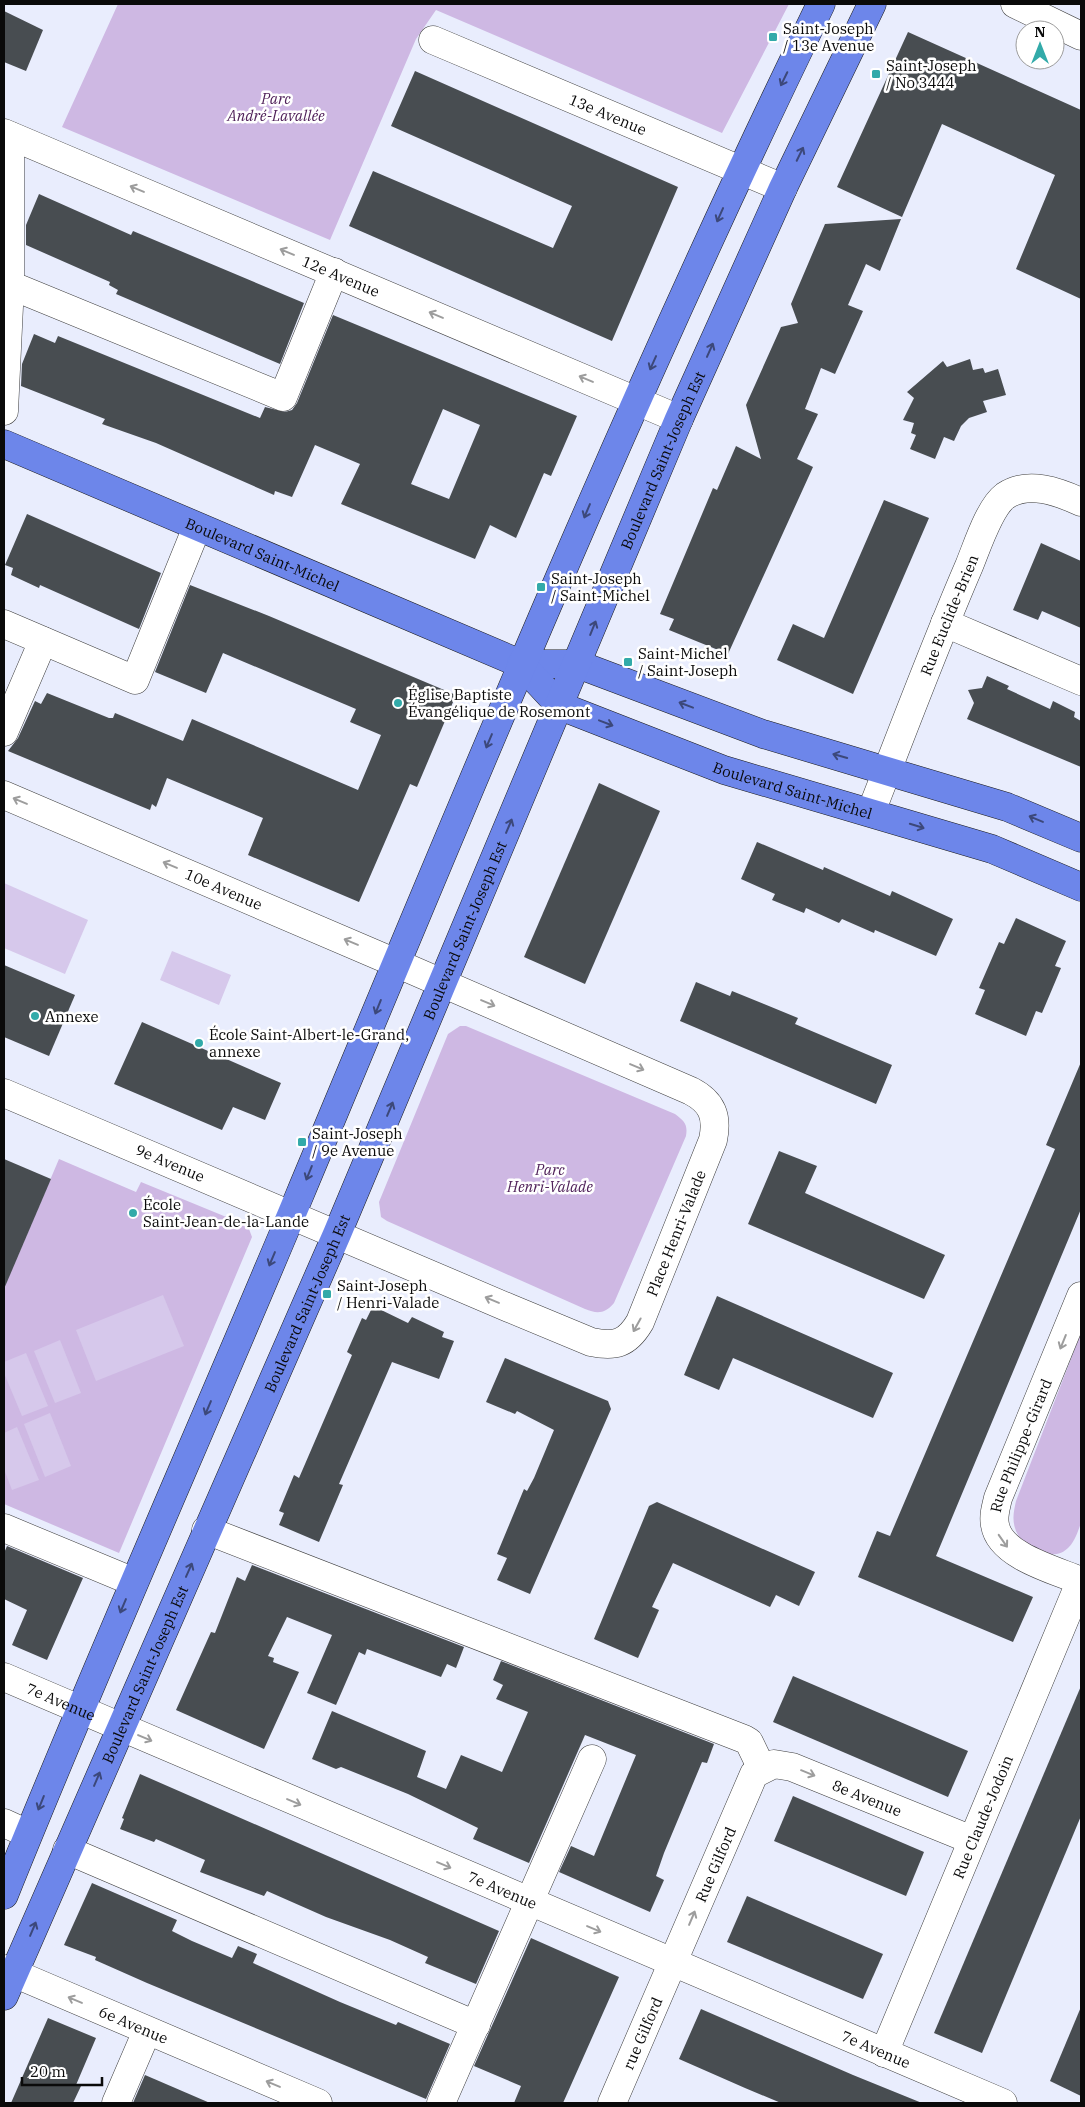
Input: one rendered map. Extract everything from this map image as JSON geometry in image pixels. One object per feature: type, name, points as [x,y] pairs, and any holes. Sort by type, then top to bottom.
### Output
[{"type":"main road","points":[[4,1895],[79,1710],[292,1214],[521,664],[636,400],[740,170],[821,4]]},
{"type":"main road","name":"Boulevard Saint-Joseph Est","points":[[7,1980],[67,1850],[337,1234],[578,664],[679,419],[783,188],[872,4]]},
{"type":"main road","name":"Boulevard Saint-Michel","points":[[4,444],[521,664],[578,664],[763,734],[1007,807],[1081,838]]},
{"type":"main road","name":"Boulevard Saint-Michel","points":[[521,664],[560,706],[724,770],[992,849],[1081,887]]},
{"type":"street","points":[[1015,4],[1081,36]]},
{"type":"street","name":"13e Avenue","points":[[433,40],[783,188]]},
{"type":"street","points":[[4,411],[10,285],[7,134]]},
{"type":"street","name":"12e Avenue","points":[[7,134],[679,419]]},
{"type":"street","points":[[10,285],[283,397],[334,272]]},
{"type":"street","name":"Rue Euclide-Brien","points":[[870,812],[983,528],[1005,496],[1021,490],[1039,488],[1059,492],[1081,502]]},
{"type":"street","points":[[4,624],[135,680],[197,527]]},
{"type":"street","points":[[945,623],[1081,681]]},
{"type":"street","points":[[4,732],[43,641]]},
{"type":"street","name":"10e Avenue","points":[[4,795],[396,962],[443,984]]},
{"type":"street","name":"Place Henri-Valade","points":[[337,1234],[592,1342],[605,1345],[617,1344],[627,1339],[640,1322],[713,1140],[716,1126],[712,1109],[704,1098],[691,1091],[443,984]]},
{"type":"street","name":"9e Avenue","points":[[16,1098],[337,1234]]},
{"type":"street","name":"Rue Philippe-Girard","points":[[1081,1296],[998,1498],[995,1513],[995,1526],[1001,1540],[1011,1551],[1081,1580]]},
{"type":"street","points":[[4,1528],[134,1582]]},
{"type":"street","points":[[206,1530],[744,1739],[749,1742],[762,1769]]},
{"type":"street","name":"Rue Claude-Jodoin","points":[[884,2053],[1081,1580]]},
{"type":"street","name":"7e Avenue","points":[[4,1677],[1003,2103]]},
{"type":"street","points":[[442,2103],[592,1759]]},
{"type":"street","name":"8e Avenue","points":[[762,1769],[774,1764],[792,1767],[972,1840]]},
{"type":"street","name":"Rue Gilford","points":[[673,1963],[749,1783],[754,1774],[762,1769]]},
{"type":"street","points":[[4,1823],[28,1834]]},
{"type":"street","points":[[67,1850],[476,2025]]},
{"type":"street","name":"rue Gilford","points":[[612,2103],[673,1963]]},
{"type":"street","name":"6e Avenue","points":[[7,1980],[148,2031],[318,2103]]},
{"type":"street","points":[[116,2103],[148,2031]]},
{"type":"green space","name":"Parc André-Lavallée","points":[[118,4],[789,4],[722,133],[436,10],[416,39],[330,240],[62,127]]},
{"type":"green space","name":"Parc Henri-Valade","points":[[460,1026],[466,1026],[675,1114],[685,1123],[686,1136],[614,1303],[604,1311],[593,1312],[585,1309],[381,1217],[379,1202],[448,1034]]},
{"type":"green space","name":"École Saint-Jean-de-la-Lande","points":[[59,1159],[136,1192],[141,1182],[241,1223],[249,1229],[252,1237],[119,1553],[4,1504],[4,1252],[17,1258]]},
{"type":"green space","points":[[1081,1333],[1081,1523],[1075,1539],[1069,1547],[1062,1552],[1046,1554],[1023,1542],[1014,1525],[1014,1511],[1016,1501]]},
{"type":"shaded area","points":[[4,883],[88,920],[65,974],[4,948]]},
{"type":"shaded area","points":[[172,951],[231,975],[219,1005],[160,980]]},
{"type":"shaded area","points":[[163,1295],[184,1346],[96,1381],[76,1330]]},
{"type":"shaded area","points":[[60,1340],[81,1393],[55,1403],[34,1351]]},
{"type":"shaded area","points":[[26,1353],[48,1406],[22,1416],[4,1373],[4,1362]]},
{"type":"shaded area","points":[[50,1413],[71,1466],[45,1477],[24,1424]]},
{"type":"shaded area","points":[[17,1427],[39,1480],[12,1490],[4,1469],[4,1433]]},
{"type":"building","points":[[4,11],[43,30],[26,71],[4,62]]},
{"type":"building","points":[[908,32],[1081,110],[1081,299],[1016,269],[1055,175],[942,124],[902,217],[837,187]]},
{"type":"building","points":[[415,71],[678,187],[612,341],[349,226],[373,171],[553,248],[572,206],[391,126]]},
{"type":"building","points":[[39,194],[131,235],[133,231],[304,303],[280,364],[116,294],[118,290],[109,285],[110,282],[26,245],[26,225]]},
{"type":"building","points":[[901,219],[880,271],[866,264],[848,305],[863,311],[835,374],[821,368],[805,409],[818,414],[797,459],[813,467],[728,654],[669,630],[674,619],[660,614],[713,488],[717,490],[736,446],[761,459],[746,405],[781,327],[798,323],[791,304],[825,224]]},
{"type":"building","points":[[333,315],[577,416],[551,476],[544,473],[516,538],[490,525],[475,559],[341,504],[360,464],[315,445],[292,497],[275,491],[274,495],[156,443],[102,424],[105,419],[21,386],[22,364],[34,334],[55,343],[58,336],[260,418],[265,407],[285,412],[292,410],[297,403]],"holes":[[[443,409],[480,425],[449,499],[411,484]]]},
{"type":"building","points":[[970,359],[973,370],[983,368],[985,373],[998,369],[1006,395],[983,401],[987,412],[969,418],[961,426],[954,441],[944,437],[935,459],[910,449],[916,435],[911,433],[914,423],[903,420],[914,398],[907,392],[943,361],[947,367]]},
{"type":"building","points":[[884,500],[929,518],[853,694],[777,660],[793,624],[824,638]]},
{"type":"building","points":[[27,514],[161,573],[139,629],[40,585],[39,588],[11,575],[13,568],[5,565]]},
{"type":"building","points":[[1041,543],[1081,561],[1081,628],[1042,611],[1038,620],[1013,610]]},
{"type":"building","points":[[190,585],[269,616],[456,695],[417,787],[410,784],[359,902],[248,855],[263,818],[167,778],[156,807],[152,804],[150,810],[8,751],[18,738],[35,701],[41,704],[47,693],[109,718],[113,718],[115,713],[183,741],[192,719],[358,790],[381,735],[350,722],[356,709],[223,653],[206,693],[155,672]]},
{"type":"building","points":[[987,676],[1009,686],[1007,689],[1050,709],[1053,701],[1075,712],[1074,717],[1081,721],[1081,767],[967,719],[974,703],[968,690],[982,688]]},
{"type":"building","points":[[599,783],[660,811],[585,984],[524,957]]},
{"type":"building","points":[[757,842],[823,870],[824,867],[890,896],[892,891],[953,919],[936,956],[875,930],[874,933],[842,919],[839,923],[806,908],[804,913],[772,900],[775,894],[741,879]]},
{"type":"building","points":[[1016,918],[1066,941],[1055,966],[1061,968],[1042,1013],[1036,1011],[1026,1036],[975,1014],[985,990],[979,988],[999,942],[1004,944]]},
{"type":"building","name":"Annexe","points":[[4,965],[75,995],[49,1056],[4,1037]]},
{"type":"building","points":[[696,982],[730,996],[732,991],[798,1018],[795,1024],[892,1065],[876,1104],[680,1021]]},
{"type":"building","points":[[142,1022],[281,1083],[265,1120],[233,1107],[222,1130],[114,1084]]},
{"type":"building","points":[[1081,1062],[1081,1209],[936,1556],[1033,1597],[1013,1642],[858,1577],[877,1531],[890,1536],[1055,1149],[1046,1145]]},
{"type":"building","points":[[779,1151],[817,1166],[805,1193],[945,1255],[924,1299],[748,1224]]},
{"type":"building","points":[[4,1159],[51,1179],[4,1289]]},
{"type":"building","points":[[717,1296],[893,1373],[873,1418],[733,1358],[719,1390],[684,1375]]},
{"type":"building","points":[[373,1306],[408,1323],[412,1317],[444,1332],[442,1337],[454,1341],[439,1379],[392,1362],[339,1484],[343,1485],[319,1542],[279,1525],[284,1513],[279,1511],[294,1475],[299,1478],[352,1355],[347,1352],[362,1318],[366,1320]]},
{"type":"building","points":[[505,1358],[608,1401],[611,1409],[530,1594],[497,1580],[507,1558],[497,1554],[524,1489],[527,1491],[534,1478],[554,1430],[517,1411],[515,1414],[486,1402]]},
{"type":"building","points":[[657,1502],[815,1572],[799,1606],[776,1595],[770,1607],[673,1563],[652,1607],[659,1610],[638,1658],[594,1639],[649,1506]]},
{"type":"building","points":[[7,1546],[83,1578],[47,1660],[12,1645],[27,1610],[4,1599],[4,1553]]},
{"type":"building","points":[[252,1565],[464,1647],[456,1668],[447,1664],[441,1677],[367,1649],[365,1655],[359,1652],[336,1705],[307,1693],[332,1635],[287,1617],[268,1656],[274,1658],[273,1662],[299,1672],[264,1749],[176,1710],[211,1632],[215,1633],[237,1577],[245,1581]]},
{"type":"building","points":[[501,1661],[714,1744],[707,1763],[702,1762],[664,1853],[656,1876],[664,1880],[650,1912],[559,1872],[571,1846],[594,1856],[636,1755],[585,1735],[529,1863],[473,1839],[478,1828],[408,1794],[341,1767],[336,1769],[312,1759],[332,1711],[426,1751],[417,1777],[446,1789],[461,1755],[502,1772],[528,1712],[496,1699],[503,1685],[493,1680]]},
{"type":"building","points":[[793,1676],[968,1751],[948,1797],[773,1722]]},
{"type":"building","points":[[1081,1686],[1081,1816],[982,2053],[934,2033]]},
{"type":"building","points":[[140,1774],[499,1931],[476,1984],[425,1963],[428,1957],[390,1940],[326,1917],[267,1891],[264,1896],[200,1872],[205,1860],[156,1839],[154,1842],[120,1829],[124,1819],[122,1818]]},
{"type":"building","points":[[793,1796],[924,1852],[906,1896],[774,1841]]},
{"type":"building","points":[[92,1883],[177,1920],[172,1931],[192,1941],[232,1958],[238,1946],[257,1954],[253,1963],[340,2002],[396,2025],[398,2022],[450,2044],[426,2099],[147,1983],[95,1960],[96,1957],[64,1945]]},
{"type":"building","points":[[747,1896],[883,1954],[863,1999],[727,1942]]},
{"type":"building","points":[[531,1938],[619,1977],[563,2103],[514,2103],[521,2086],[474,2066]]},
{"type":"building","points":[[1081,2007],[1081,2096],[1050,2081]]},
{"type":"building","points":[[701,2009],[922,2103],[781,2103],[745,2088],[679,2059]]},
{"type":"building","points":[[48,2018],[96,2038],[76,2085],[81,2086],[73,2103],[11,2103]]},
{"type":"building","points":[[145,2075],[210,2103],[133,2103]]},
{"type":"place","name":"Saint-Joseph / 13e Avenue","points":[[773,37]]},
{"type":"place","name":"Saint-Joseph / No 3444","points":[[876,74]]},
{"type":"place","name":"Saint-Joseph / Saint-Michel","points":[[541,587]]},
{"type":"place","name":"Saint-Michel / Saint-Joseph","points":[[628,662]]},
{"type":"place","name":"Église Baptiste Évangélique de Rosemont","points":[[398,703]]},
{"type":"place","name":"Annexe","points":[[35,1016]]},
{"type":"place","name":"École Saint-Albert-le-Grand, annexe","points":[[199,1043]]},
{"type":"place","name":"Saint-Joseph / 9e Avenue","points":[[302,1142]]},
{"type":"place","name":"École Saint-Jean-de-la-Lande","points":[[133,1213]]},
{"type":"place","name":"Saint-Joseph / Henri-Valade","points":[[327,1294]]}]
